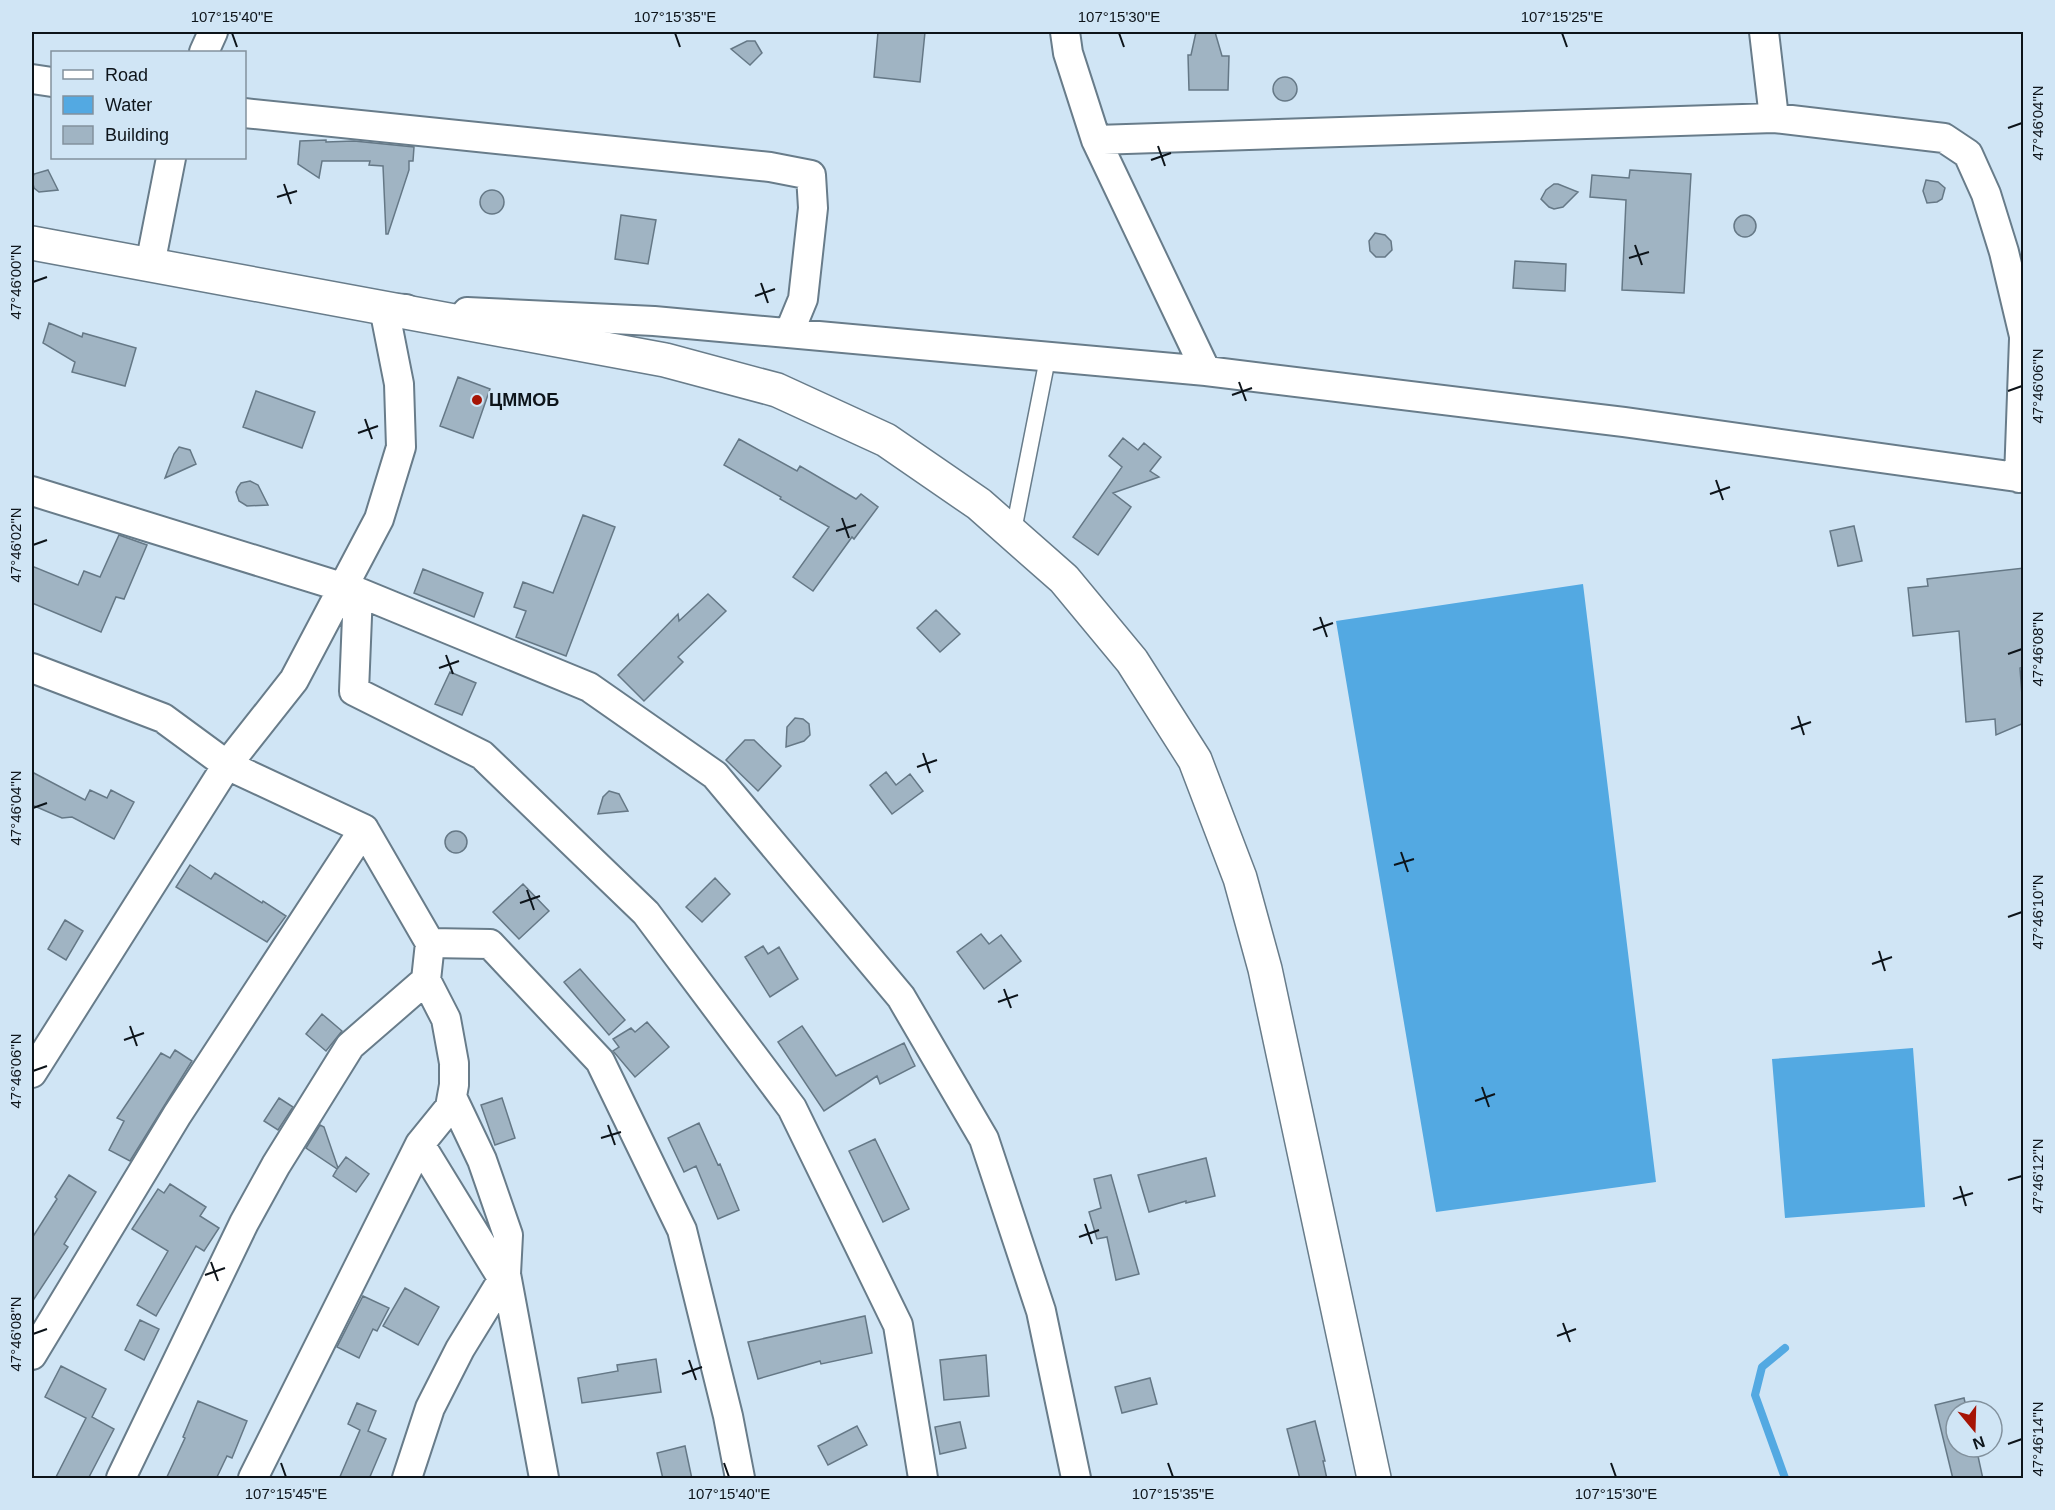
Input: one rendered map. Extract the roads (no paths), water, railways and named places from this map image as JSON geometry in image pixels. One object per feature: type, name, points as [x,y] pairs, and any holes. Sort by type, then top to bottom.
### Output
[{"type":"street","points":[[204,51],[213,32]]},
{"type":"street","points":[[1065,32],[1068,53],[1096,140],[1206,370]]},
{"type":"street","points":[[1764,32],[1774,118]]},
{"type":"street","points":[[32,79],[51,82]]},
{"type":"street","points":[[246,113],[770,167],[811,175],[813,208],[803,299],[789,333]]},
{"type":"street","points":[[384,308],[654,321],[1206,370],[1624,422],[2021,478],[2024,338],[2004,252],[1986,194],[1968,154],[1944,138],[1774,118],[1096,140]]},
{"type":"street","points":[[150,265],[171,159]]},
{"type":"street","points":[[32,243],[665,360],[777,390],[886,440],[979,504],[1064,579],[1132,661],[1195,760],[1240,878],[1265,969],[1374,1479]]},
{"type":"street","points":[[32,1073],[227,765],[294,680],[350,589],[379,519],[400,447],[399,384],[384,308]]},
{"type":"street","points":[[32,491],[350,589],[589,687],[715,775],[901,997],[984,1138],[1041,1311],[1076,1479]]},
{"type":"street","points":[[350,589],[354,691],[482,755],[646,913],[792,1108],[897,1325],[922,1479]]},
{"type":"street","points":[[32,668],[163,718],[227,765],[364,829],[429,943],[426,980],[446,1019],[454,1063],[454,1084],[450,1107],[420,1144],[253,1479]]},
{"type":"street","points":[[32,1355],[183,1106],[364,829]]},
{"type":"street","points":[[429,943],[490,944],[600,1061],[682,1230],[728,1416],[740,1479]]},
{"type":"street","points":[[121,1479],[244,1223],[276,1165],[350,1046],[426,980]]},
{"type":"street","points":[[452,1097],[482,1160],[508,1235],[506,1274],[544,1479]]},
{"type":"street","points":[[420,1144],[499,1273],[506,1274]]},
{"type":"street","points":[[407,1479],[430,1408],[460,1349],[506,1274]]},
{"type":"lane","points":[[1013,534],[1048,356]]},
{"type":"water","points":[[1583,584],[1656,1182],[1436,1212],[1336,621]]},
{"type":"water","points":[[1913,1048],[1925,1207],[1785,1218],[1772,1059]]},
{"type":"waterway","points":[[1785,1348],[1762,1367],[1755,1395],[1785,1478]]},
{"type":"place","name":"ЦММОБ","points":[[477,400]]}]
